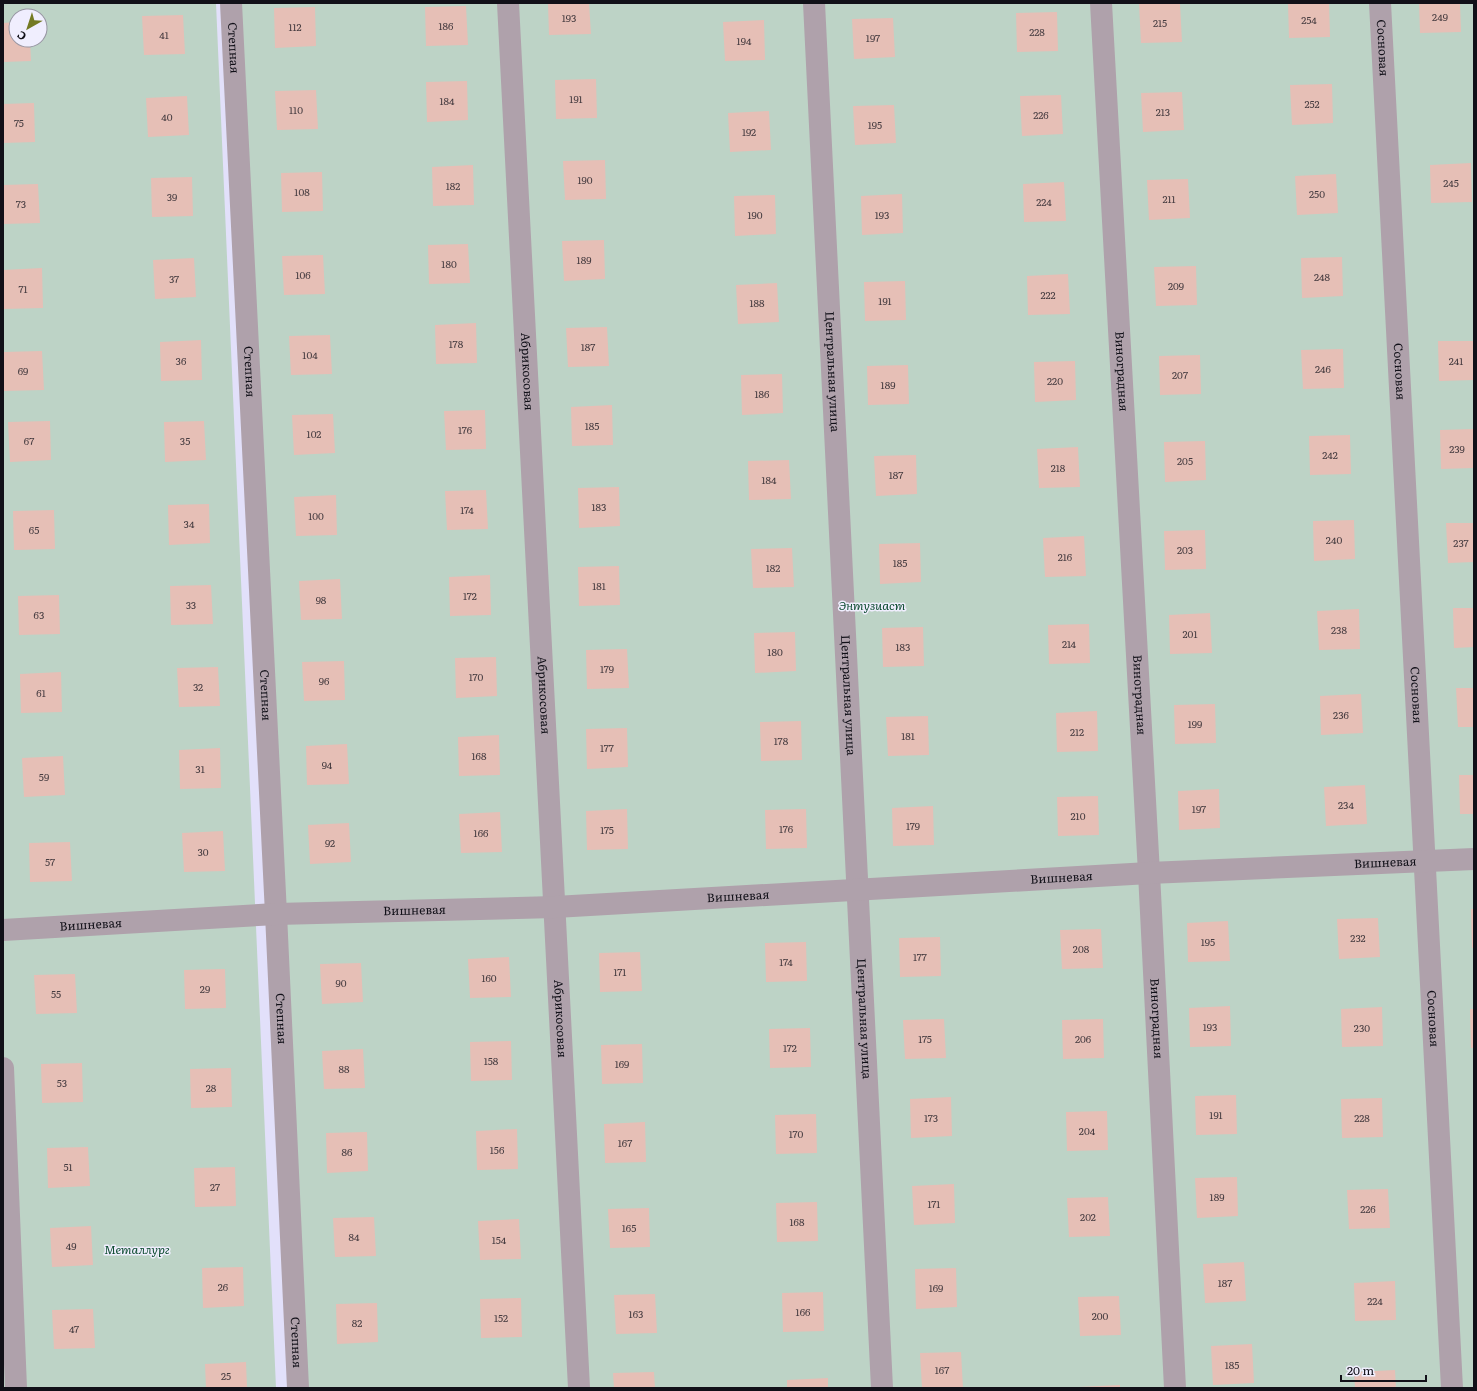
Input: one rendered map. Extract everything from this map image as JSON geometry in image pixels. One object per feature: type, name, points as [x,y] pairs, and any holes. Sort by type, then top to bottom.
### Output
[{"type":"street","name":"Степная","points":[[231,3],[298,1388]]},
{"type":"street","name":"Абрикосовая","points":[[508,3],[580,1388]]},
{"type":"street","name":"Центральная улица","points":[[814,3],[882,1388]]},
{"type":"street","name":"Виноградная","points":[[1101,3],[1149,873],[1175,1388]]},
{"type":"street","name":"Сосновая","points":[[1380,3],[1452,1388]]},
{"type":"street","name":"Вишневая","points":[[3,930],[276,914],[555,907],[858,891],[1149,873],[1474,860]]},
{"type":"street","points":[[3,1068],[16,1388]]},
{"type":"green space","name":"Металлург","points":[[3,3],[216,3],[276,1388],[3,1388]]},
{"type":"green space","name":"Энтузиаст","points":[[241,3],[1474,3],[1474,1388],[305,1388]]},
{"type":"building","points":[[548,3],[589,3],[591,34],[549,35]]},
{"type":"building","points":[[1180,3],[1182,42],[1141,43],[1139,4]]},
{"type":"building","points":[[1288,3],[1329,3],[1330,37],[1289,38]]},
{"type":"building","points":[[1419,3],[1460,3],[1461,32],[1420,33]]},
{"type":"building","points":[[466,6],[468,45],[426,46],[425,7]]},
{"type":"building","points":[[315,7],[316,46],[275,48],[274,8]]},
{"type":"building","points":[[1057,12],[1058,51],[1017,52],[1016,13]]},
{"type":"building","points":[[183,15],[185,54],[144,55],[142,16]]},
{"type":"building","points":[[893,18],[895,57],[854,59],[852,19]]},
{"type":"building","points":[[764,20],[765,60],[725,61],[723,22]]},
{"type":"building","points":[[3,23],[8,23],[8,48],[30,48],[31,61],[3,62]]},
{"type":"building","points":[[596,79],[597,118],[556,119],[555,80]]},
{"type":"building","points":[[467,81],[468,120],[427,122],[426,82]]},
{"type":"building","points":[[1332,84],[1333,123],[1292,125],[1290,85]]},
{"type":"building","points":[[316,90],[318,129],[277,130],[275,91]]},
{"type":"building","points":[[1182,92],[1184,130],[1143,132],[1141,93]]},
{"type":"building","points":[[1061,95],[1063,134],[1022,136],[1020,96]]},
{"type":"building","points":[[187,96],[189,135],[148,137],[146,98]]},
{"type":"building","points":[[34,103],[35,142],[3,143],[3,104]]},
{"type":"building","points":[[894,105],[896,143],[855,145],[853,106]]},
{"type":"building","points":[[769,111],[771,150],[730,152],[728,113]]},
{"type":"building","points":[[605,160],[606,199],[565,200],[563,161]]},
{"type":"building","points":[[1471,163],[1472,202],[1431,203],[1430,165]]},
{"type":"building","points":[[473,165],[474,205],[433,206],[432,167]]},
{"type":"building","points":[[322,172],[323,211],[282,212],[281,173]]},
{"type":"building","points":[[1336,174],[1338,213],[1297,215],[1295,176]]},
{"type":"building","points":[[192,177],[193,216],[152,217],[151,178]]},
{"type":"building","points":[[1188,179],[1190,218],[1149,220],[1147,180]]},
{"type":"building","points":[[1064,182],[1066,221],[1024,222],[1023,184]]},
{"type":"building","points":[[38,184],[40,223],[3,224],[3,185]]},
{"type":"building","points":[[902,194],[903,233],[862,235],[861,196]]},
{"type":"building","points":[[775,195],[776,234],[735,236],[734,196]]},
{"type":"building","points":[[604,240],[605,279],[564,281],[562,241]]},
{"type":"building","points":[[468,244],[470,283],[429,284],[428,245]]},
{"type":"building","points":[[323,255],[325,294],[284,295],[282,256]]},
{"type":"building","points":[[1342,257],[1343,296],[1302,298],[1301,258]]},
{"type":"building","points":[[194,258],[196,297],[155,299],[153,260]]},
{"type":"building","points":[[1196,266],[1197,305],[1156,306],[1154,267]]},
{"type":"building","points":[[42,268],[43,308],[3,309],[3,270]]},
{"type":"building","points":[[1068,274],[1070,314],[1028,315],[1027,276]]},
{"type":"building","points":[[905,281],[906,320],[865,321],[864,282]]},
{"type":"building","points":[[777,283],[779,322],[738,324],[736,285]]},
{"type":"building","points":[[476,323],[477,363],[436,364],[435,325]]},
{"type":"building","points":[[607,327],[609,366],[568,367],[566,328]]},
{"type":"building","points":[[330,335],[332,374],[291,375],[289,336]]},
{"type":"building","points":[[201,340],[202,380],[161,381],[160,342]]},
{"type":"building","points":[[1438,341],[1474,341],[1474,380],[1439,381]]},
{"type":"building","points":[[1343,349],[1344,388],[1303,389],[1301,350]]},
{"type":"building","points":[[42,351],[44,390],[3,391],[3,352]]},
{"type":"building","points":[[1200,355],[1201,394],[1160,395],[1159,356]]},
{"type":"building","points":[[1075,361],[1076,400],[1035,402],[1034,362]]},
{"type":"building","points":[[908,365],[909,404],[868,405],[867,366]]},
{"type":"building","points":[[782,374],[783,413],[742,415],[741,375]]},
{"type":"building","points":[[612,405],[613,445],[572,446],[571,407]]},
{"type":"building","points":[[485,410],[486,449],[446,450],[444,411]]},
{"type":"building","points":[[333,414],[335,453],[294,455],[292,415]]},
{"type":"building","points":[[50,421],[51,460],[10,462],[8,422]]},
{"type":"building","points":[[204,421],[206,460],[165,462],[164,422]]},
{"type":"building","points":[[1474,429],[1474,468],[1441,469],[1440,430]]},
{"type":"building","points":[[1350,435],[1351,474],[1310,475],[1309,436]]},
{"type":"building","points":[[1205,441],[1206,480],[1165,482],[1164,442]]},
{"type":"building","points":[[1078,447],[1080,487],[1039,488],[1037,449]]},
{"type":"building","points":[[916,455],[917,494],[876,496],[874,456]]},
{"type":"building","points":[[789,460],[791,499],[749,500],[748,461]]},
{"type":"building","points":[[619,487],[620,526],[579,528],[578,488]]},
{"type":"building","points":[[486,490],[488,529],[447,530],[445,491]]},
{"type":"building","points":[[336,495],[337,535],[296,536],[294,497]]},
{"type":"building","points":[[209,504],[210,543],[169,545],[168,505]]},
{"type":"building","points":[[54,510],[55,549],[14,550],[13,511]]},
{"type":"building","points":[[1354,520],[1355,559],[1314,561],[1313,521]]},
{"type":"building","points":[[1446,523],[1474,523],[1474,562],[1448,563]]},
{"type":"building","points":[[1205,530],[1206,569],[1165,570],[1164,531]]},
{"type":"building","points":[[1084,536],[1086,576],[1045,577],[1043,538]]},
{"type":"building","points":[[920,543],[921,582],[880,584],[879,544]]},
{"type":"building","points":[[792,548],[794,587],[753,588],[751,549]]},
{"type":"building","points":[[619,566],[620,605],[579,606],[578,567]]},
{"type":"building","points":[[490,575],[491,615],[450,616],[449,577]]},
{"type":"building","points":[[340,579],[342,619],[301,620],[299,581]]},
{"type":"building","points":[[211,585],[213,624],[171,625],[170,586]]},
{"type":"building","points":[[59,595],[60,634],[19,635],[18,596]]},
{"type":"building","points":[[1453,608],[1474,608],[1474,647],[1454,648]]},
{"type":"building","points":[[1359,609],[1360,649],[1319,650],[1317,611]]},
{"type":"building","points":[[1210,613],[1212,653],[1170,654],[1169,615]]},
{"type":"building","points":[[1089,624],[1090,663],[1049,664],[1048,625]]},
{"type":"building","points":[[923,627],[924,666],[883,667],[882,628]]},
{"type":"building","points":[[795,632],[796,671],[755,673],[754,633]]},
{"type":"building","points":[[627,649],[629,688],[587,689],[586,650]]},
{"type":"building","points":[[496,657],[497,696],[456,698],[455,658]]},
{"type":"building","points":[[344,661],[345,700],[304,701],[302,662]]},
{"type":"building","points":[[218,667],[220,706],[179,707],[177,668]]},
{"type":"building","points":[[61,672],[62,712],[21,713],[20,674]]},
{"type":"building","points":[[1456,688],[1474,688],[1474,727],[1458,727]]},
{"type":"building","points":[[1361,694],[1363,733],[1321,735],[1320,696]]},
{"type":"building","points":[[1215,704],[1216,743],[1175,744],[1174,705]]},
{"type":"building","points":[[1097,711],[1098,751],[1057,752],[1056,713]]},
{"type":"building","points":[[928,716],[929,755],[888,756],[886,717]]},
{"type":"building","points":[[801,721],[802,760],[761,761],[760,722]]},
{"type":"building","points":[[627,728],[628,767],[587,769],[586,729]]},
{"type":"building","points":[[499,735],[500,775],[459,776],[458,737]]},
{"type":"building","points":[[347,744],[349,784],[307,785],[306,746]]},
{"type":"building","points":[[220,748],[221,788],[180,789],[179,750]]},
{"type":"building","points":[[63,756],[65,795],[24,797],[22,758]]},
{"type":"building","points":[[1459,775],[1474,775],[1474,814],[1460,814]]},
{"type":"building","points":[[1365,785],[1367,824],[1326,826],[1324,787]]},
{"type":"building","points":[[1219,789],[1220,828],[1179,830],[1178,791]]},
{"type":"building","points":[[1098,796],[1099,835],[1058,836],[1057,797]]},
{"type":"building","points":[[933,806],[934,845],[893,846],[892,808]]},
{"type":"building","points":[[627,809],[628,849],[587,850],[586,811]]},
{"type":"building","points":[[806,809],[807,848],[766,849],[765,810]]},
{"type":"building","points":[[500,812],[502,852],[461,853],[459,814]]},
{"type":"building","points":[[349,823],[351,862],[310,864],[308,825]]},
{"type":"building","points":[[223,831],[225,871],[184,872],[182,833]]},
{"type":"building","points":[[70,842],[72,881],[30,882],[29,843]]},
{"type":"building","points":[[1471,909],[1474,909],[1474,948],[1472,948]]},
{"type":"building","points":[[1378,918],[1380,957],[1339,959],[1337,919]]},
{"type":"building","points":[[1228,921],[1230,961],[1188,962],[1187,923]]},
{"type":"building","points":[[1101,929],[1103,968],[1062,969],[1060,930]]},
{"type":"building","points":[[940,937],[941,976],[900,977],[899,938]]},
{"type":"building","points":[[806,942],[807,981],[766,982],[765,943]]},
{"type":"building","points":[[640,952],[642,991],[600,992],[599,953]]},
{"type":"building","points":[[509,957],[511,997],[470,998],[468,959]]},
{"type":"building","points":[[361,963],[363,1002],[322,1004],[320,964]]},
{"type":"building","points":[[225,969],[226,1008],[185,1009],[184,970]]},
{"type":"building","points":[[75,974],[77,1013],[36,1014],[34,975]]},
{"type":"building","points":[[1230,1006],[1231,1046],[1190,1047],[1189,1008]]},
{"type":"building","points":[[1382,1007],[1383,1046],[1342,1047],[1341,1009]]},
{"type":"building","points":[[1470,1009],[1474,1009],[1474,1048],[1471,1048]]},
{"type":"building","points":[[944,1019],[946,1058],[905,1059],[903,1020]]},
{"type":"building","points":[[1103,1019],[1104,1058],[1063,1059],[1062,1020]]},
{"type":"building","points":[[810,1028],[811,1067],[770,1068],[769,1029]]},
{"type":"building","points":[[511,1041],[512,1080],[471,1081],[470,1042]]},
{"type":"building","points":[[642,1044],[643,1083],[602,1084],[601,1045]]},
{"type":"building","points":[[363,1049],[365,1088],[324,1089],[322,1051]]},
{"type":"building","points":[[82,1063],[83,1102],[42,1103],[41,1064]]},
{"type":"building","points":[[231,1068],[232,1107],[191,1108],[190,1069]]},
{"type":"building","points":[[1236,1095],[1237,1134],[1196,1135],[1195,1096]]},
{"type":"building","points":[[951,1097],[952,1136],[911,1138],[910,1099]]},
{"type":"building","points":[[1382,1098],[1383,1137],[1342,1138],[1341,1099]]},
{"type":"building","points":[[1107,1111],[1108,1150],[1067,1151],[1066,1112]]},
{"type":"building","points":[[816,1114],[817,1153],[776,1154],[775,1115]]},
{"type":"building","points":[[645,1122],[646,1162],[605,1163],[604,1124]]},
{"type":"building","points":[[517,1129],[518,1169],[477,1170],[476,1131]]},
{"type":"building","points":[[367,1132],[368,1171],[327,1173],[326,1133]]},
{"type":"building","points":[[88,1147],[90,1186],[48,1188],[47,1148]]},
{"type":"building","points":[[235,1167],[236,1206],[195,1207],[194,1168]]},
{"type":"building","points":[[1237,1177],[1238,1216],[1197,1218],[1195,1178]]},
{"type":"building","points":[[954,1184],[955,1223],[914,1225],[912,1186]]},
{"type":"building","points":[[1388,1189],[1390,1228],[1349,1229],[1347,1190]]},
{"type":"building","points":[[1108,1197],[1110,1236],[1069,1237],[1067,1198]]},
{"type":"building","points":[[817,1202],[818,1241],[777,1242],[776,1203]]},
{"type":"building","points":[[649,1208],[650,1247],[610,1248],[608,1209]]},
{"type":"building","points":[[374,1217],[376,1256],[335,1257],[333,1218]]},
{"type":"building","points":[[519,1219],[521,1259],[480,1260],[478,1221]]},
{"type":"building","points":[[91,1226],[93,1265],[52,1267],[50,1228]]},
{"type":"building","points":[[1244,1262],[1246,1301],[1205,1303],[1203,1264]]},
{"type":"building","points":[[243,1267],[244,1306],[203,1308],[202,1268]]},
{"type":"building","points":[[956,1268],[957,1307],[916,1309],[915,1269]]},
{"type":"building","points":[[1395,1281],[1396,1320],[1355,1321],[1354,1283]]},
{"type":"building","points":[[823,1292],[824,1331],[783,1332],[782,1293]]},
{"type":"building","points":[[655,1294],[657,1333],[616,1334],[614,1295]]},
{"type":"building","points":[[1119,1296],[1121,1335],[1080,1336],[1078,1297]]},
{"type":"building","points":[[521,1298],[522,1337],[481,1338],[480,1299]]},
{"type":"building","points":[[377,1303],[378,1342],[337,1344],[336,1304]]},
{"type":"building","points":[[93,1309],[95,1348],[54,1349],[52,1310]]},
{"type":"building","points":[[1252,1344],[1254,1383],[1213,1385],[1211,1346]]},
{"type":"building","points":[[961,1352],[963,1388],[922,1388],[920,1353]]},
{"type":"building","points":[[246,1362],[247,1388],[206,1388],[205,1364]]},
{"type":"building","points":[[1395,1370],[1396,1388],[1355,1388],[1354,1372]]},
{"type":"building","points":[[654,1372],[655,1388],[614,1388],[613,1373]]},
{"type":"building","points":[[828,1378],[828,1388],[787,1388],[787,1380]]},
{"type":"building","points":[[1120,1385],[1120,1388],[1079,1388],[1079,1387]]}]
